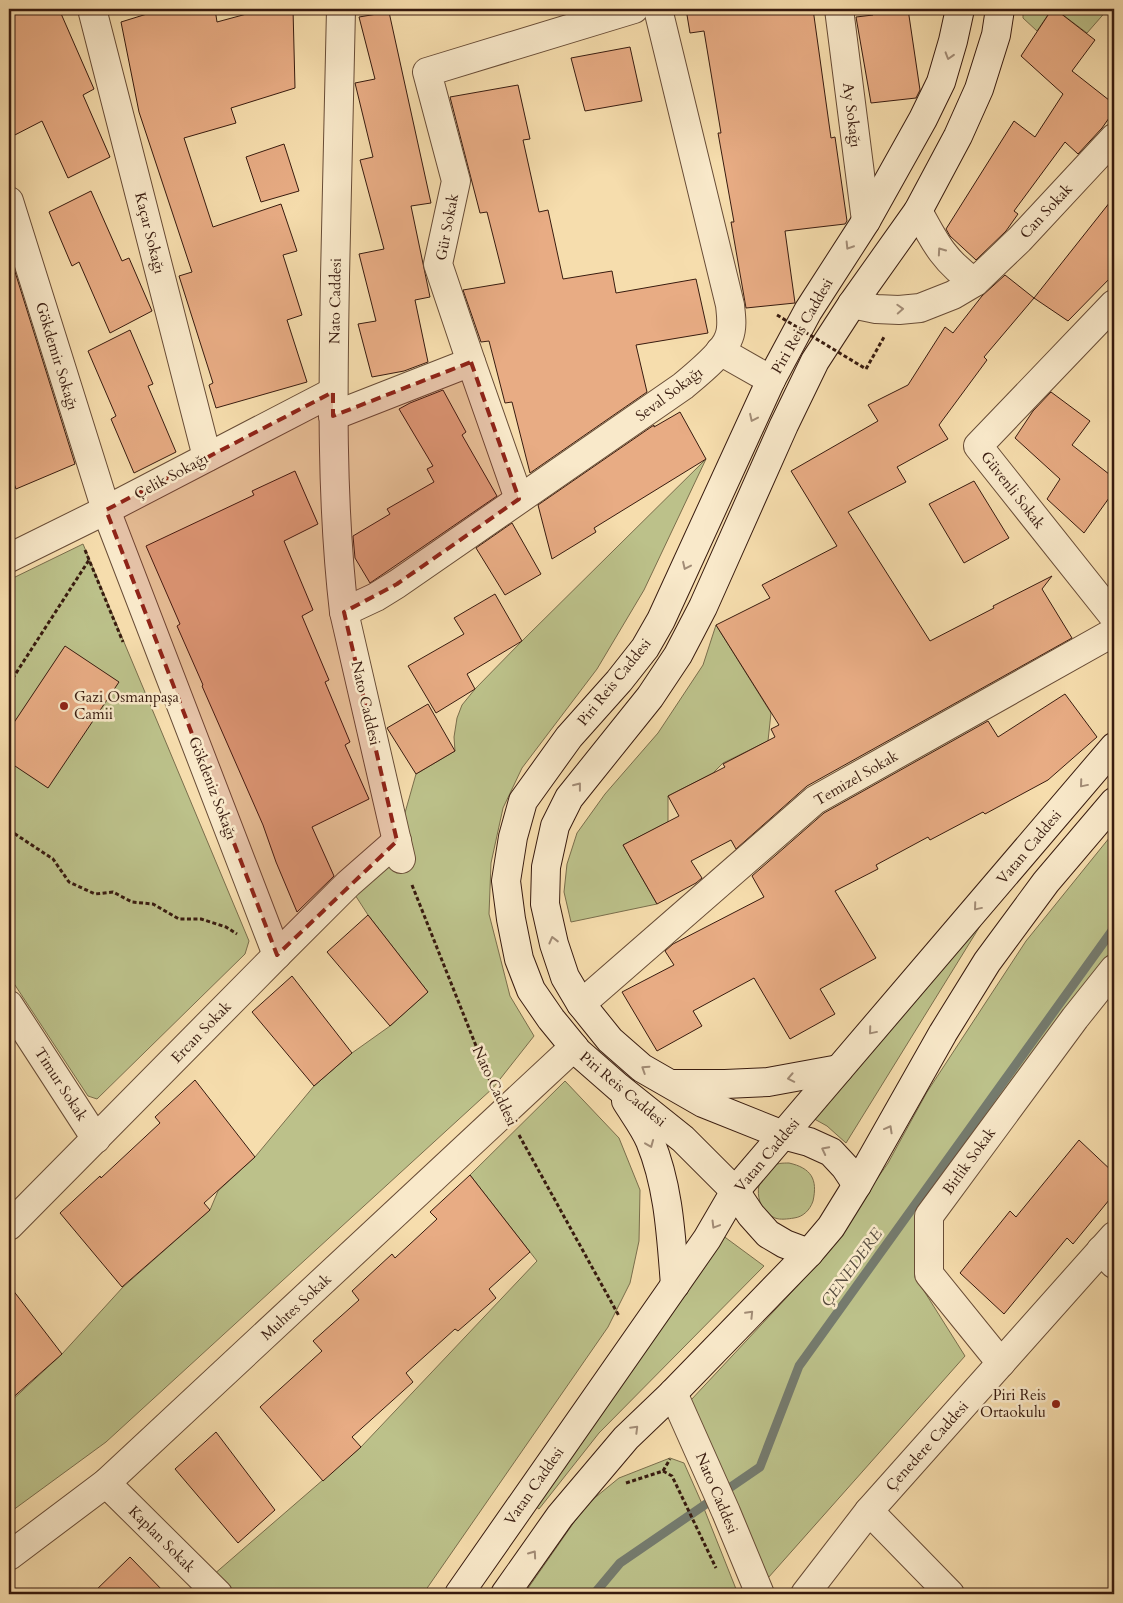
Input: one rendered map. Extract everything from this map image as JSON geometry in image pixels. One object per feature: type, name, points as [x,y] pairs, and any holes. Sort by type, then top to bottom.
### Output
[{"type":"street","name":"Kaçar Sokağı","points":[[92,9],[207,457]]},
{"type":"street","name":"Nato Caddesi","points":[[341,9],[333,404],[336,525],[344,612],[399,850]]},
{"type":"street","name":"Gür Sokak","points":[[519,499],[470,362],[438,264],[456,182],[427,72],[634,9]]},
{"type":"street","name":"Seval Sokağı","points":[[344,612],[376,597],[397,584],[683,386],[701,371],[720,351],[729,338],[732,322],[730,305],[658,9]]},
{"type":"street","name":"Ay Sokağı","points":[[839,9],[866,221]]},
{"type":"street","name":"Piri Reis Caddesi","points":[[809,1253],[785,1244],[768,1234],[751,1215],[735,1191],[684,1140],[574,1047],[551,1020],[532,990],[519,959],[510,919],[506,881],[513,837],[523,801],[569,737],[619,680],[649,641],[661,620],[771,380],[808,311],[866,221],[923,119],[941,82],[953,42],[960,9]]},
{"type":"street","name":"Piri Reis Caddesi","points":[[857,1185],[845,1167],[831,1152],[809,1142],[783,1135],[703,1102],[642,1068],[610,1040],[581,1004],[565,977],[554,944],[545,904],[546,867],[555,826],[569,798],[650,697],[678,656],[703,607],[784,425],[815,361],[852,304],[918,211],[958,136],[980,89],[996,35],[1000,9]]},
{"type":"street","name":"Can Sokak","points":[[852,304],[876,309],[899,310],[920,308],[952,295],[975,282],[1019,240],[1114,138]]},
{"type":"street","name":"Gökdemir Sokağı","points":[[9,201],[106,510]]},
{"type":"street","points":[[918,211],[934,241],[948,260],[960,272],[975,282]]},
{"type":"street","name":"Güvenli Sokak","points":[[1114,304],[978,446],[1114,617]]},
{"type":"street","points":[[720,351],[771,380]]},
{"type":"street","name":"Çelik Sokağı","points":[[9,558],[207,457],[333,404],[470,362]]},
{"type":"street","name":"Gökdeniz Sokağı","points":[[106,510],[277,955]]},
{"type":"street","name":"Temizel Sokak","points":[[581,1004],[815,800],[1114,632]]},
{"type":"street","name":"Vatan Caddesi","points":[[459,1594],[707,1239],[735,1191],[1114,747]]},
{"type":"street","points":[[504,1594],[560,1516],[626,1438],[673,1393],[809,1253],[831,1227],[857,1185],[943,1033],[987,962],[1046,882],[1114,802]]},
{"type":"street","name":"Ercan Sokak","points":[[9,1226],[348,884],[399,850]]},
{"type":"street","name":"Birlik Sokak","points":[[1001,1363],[929,1274],[929,1216],[1075,1018],[1114,969]]},
{"type":"street","name":"Timur Sokak","points":[[9,1005],[96,1139]]},
{"type":"street","name":"Muhtes Sokak","points":[[9,1556],[106,1484],[574,1047]]},
{"type":"street","points":[[670,1084],[768,1082],[839,1069]]},
{"type":"street","points":[[618,1086],[649,1140],[664,1182],[670,1224],[675,1285]]},
{"type":"street","name":"Çenedere Caddesi","points":[[805,1594],[869,1511],[1001,1363],[1110,1250]]},
{"type":"street","name":"Nato Caddesi","points":[[673,1393],[760,1594]]},
{"type":"street","name":"Kaplan Sokak","points":[[106,1484],[218,1594]]},
{"type":"street","points":[[869,1511],[950,1594]]},
{"type":"path","points":[[777,315],[866,369]]},
{"type":"path","points":[[83,544],[126,649]]},
{"type":"path","points":[[9,684],[89,560]]},
{"type":"path","points":[[9,830],[53,859],[69,882],[95,894],[113,892],[132,902],[153,904],[179,919],[201,919],[226,927],[241,936]]},
{"type":"path","name":"Nato Caddesi","points":[[399,850],[493,1088],[634,1343]]},
{"type":"path","points":[[619,1488],[626,1482],[663,1471],[672,1476],[720,1577]]},
{"type":"highlighted area","points":[[471,362],[519,499],[397,584],[344,612],[397,841],[277,955],[106,510],[333,392],[333,416]]},
{"type":"green space","points":[[1023,9],[1052,9],[1037,31],[1023,18]]},
{"type":"green space","points":[[1055,9],[1108,9],[1087,33]]},
{"type":"green space","points":[[706,459],[644,590],[597,669],[522,768],[503,808],[491,863],[489,914],[510,996],[534,1036],[493,1088],[106,1442],[9,1513],[9,1403],[62,1354],[123,1287],[210,1210],[218,1191],[255,1157],[314,1086],[352,1053],[390,1026],[428,992],[368,915],[348,884],[397,841],[416,774],[455,751],[454,737],[457,718],[462,705],[475,689]]},
{"type":"green space","points":[[83,544],[249,941],[245,954],[97,1099],[88,1096],[9,976],[9,580]]},
{"type":"green space","points":[[716,625],[771,713],[768,741],[723,763],[713,773],[668,796],[668,822],[623,845],[657,904],[571,922],[564,892],[567,864],[577,833],[605,794],[658,733],[703,665]]},
{"type":"green space","points":[[1114,832],[1114,959],[917,1226],[919,1283],[965,1356],[768,1578],[691,1400],[817,1265],[888,1163],[927,1092],[1026,941]]},
{"type":"green space","points":[[985,918],[846,1143],[827,1126],[809,1116]]},
{"type":"green space","points":[[565,1081],[619,1138],[640,1190],[639,1241],[630,1283],[608,1327],[423,1594],[218,1594],[205,1582],[361,1447],[537,1261],[470,1175]]},
{"type":"green space","points":[[789,1163],[808,1171],[814,1186],[813,1201],[803,1215],[787,1219],[777,1219],[768,1214],[763,1208],[758,1194],[759,1186],[765,1172],[771,1167],[777,1164]]},
{"type":"green space","points":[[722,1235],[764,1266],[599,1433],[539,1509],[530,1502]]},
{"type":"green space","points":[[670,1458],[684,1463],[738,1594],[524,1594],[586,1505],[619,1478]]},
{"type":"building","points":[[9,9],[59,9],[94,89],[83,95],[110,157],[68,178],[42,121],[9,138]]},
{"type":"building","points":[[163,9],[215,9],[217,22],[265,9],[293,9],[295,88],[231,108],[236,123],[184,138],[213,227],[281,204],[297,251],[283,255],[302,315],[287,320],[307,382],[216,408],[209,385],[213,383],[179,276],[192,272],[139,112],[121,22]]},
{"type":"building","points":[[686,9],[813,9],[831,138],[835,137],[847,221],[845,224],[785,231],[795,303],[746,308],[731,222],[734,222],[718,133],[721,133],[704,31],[690,33]]},
{"type":"building","points":[[872,9],[908,9],[920,90],[916,98],[871,103],[856,17],[873,15]]},
{"type":"building","points":[[1052,9],[1055,9],[1095,40],[1072,71],[1114,104],[1114,111],[1102,128],[1078,154],[1065,142],[1014,211],[1018,214],[1006,231],[976,260],[950,236],[946,229],[1014,121],[1035,137],[1063,94],[1021,56]]},
{"type":"building","points":[[389,12],[431,203],[411,206],[430,297],[415,300],[428,362],[404,371],[372,377],[358,324],[376,321],[359,254],[384,249],[360,160],[373,157],[355,83],[375,79],[359,17]]},
{"type":"building","points":[[630,47],[642,101],[585,111],[571,58]]},
{"type":"building","points":[[518,85],[530,139],[523,140],[539,212],[548,210],[563,279],[612,271],[616,293],[696,279],[708,333],[636,345],[647,392],[530,473],[512,402],[505,403],[489,341],[481,342],[463,290],[505,283],[487,212],[480,213],[450,97]]},
{"type":"building","points":[[284,144],[299,191],[261,202],[246,157]]},
{"type":"building","points":[[91,191],[122,261],[129,258],[152,311],[110,333],[79,262],[72,266],[49,212]]},
{"type":"building","points":[[1114,197],[1114,274],[1068,321],[1034,298]]},
{"type":"building","points":[[9,259],[11,259],[75,464],[16,489],[9,469]]},
{"type":"building","points":[[1005,275],[1034,298],[984,357],[987,360],[939,425],[948,439],[897,467],[906,482],[848,512],[930,641],[1052,576],[1042,589],[1072,638],[807,786],[736,849],[731,840],[691,861],[702,878],[657,904],[623,845],[679,816],[668,796],[725,767],[723,764],[775,737],[771,729],[779,725],[716,625],[770,598],[762,585],[837,546],[791,471],[878,421],[868,405],[908,385],[945,327],[953,333],[982,296]]},
{"type":"building","points":[[130,330],[153,384],[148,386],[176,452],[134,473],[111,419],[116,416],[88,351]]},
{"type":"building","points":[[443,390],[466,432],[462,435],[497,496],[370,583],[355,558],[353,536],[390,514],[387,509],[434,482],[427,469],[433,466],[399,409]]},
{"type":"building","points":[[1051,392],[1090,421],[1072,445],[1114,478],[1114,491],[1084,533],[1047,499],[1060,479],[1015,438],[1033,411]]},
{"type":"building","points":[[680,412],[706,459],[594,528],[596,532],[552,559],[538,505],[654,425],[654,427]]},
{"type":"building","points":[[295,471],[318,524],[284,541],[313,610],[302,616],[329,680],[325,682],[350,742],[345,745],[369,799],[312,827],[334,876],[297,912],[263,825],[177,626],[180,624],[146,546],[254,495],[252,491]]},
{"type":"building","points":[[974,481],[1009,538],[964,563],[929,504]]},
{"type":"building","points":[[512,523],[541,574],[505,595],[476,548]]},
{"type":"building","points":[[495,594],[522,641],[467,674],[475,689],[436,713],[408,666],[464,634],[454,618]]},
{"type":"building","name":"Gazi Osmanpaşa Camii","points":[[65,646],[119,682],[48,788],[9,762],[9,730]]},
{"type":"building","points":[[1065,694],[1097,737],[1048,780],[985,814],[983,812],[930,840],[928,837],[876,865],[878,869],[835,891],[876,958],[820,989],[835,1014],[790,1039],[754,978],[693,1011],[702,1026],[657,1051],[622,992],[674,965],[665,951],[673,944],[764,897],[752,876],[824,813],[988,721],[998,737]]},
{"type":"building","points":[[428,704],[455,751],[416,774],[387,728]]},
{"type":"building","points":[[368,915],[428,992],[390,1026],[327,952]]},
{"type":"building","points":[[292,976],[352,1053],[314,1086],[252,1012]]},
{"type":"building","points":[[195,1080],[255,1157],[204,1203],[210,1210],[122,1287],[60,1213],[160,1123],[155,1117]]},
{"type":"building","points":[[1079,1140],[1114,1173],[1114,1194],[1073,1244],[1067,1238],[1004,1314],[960,1273],[1010,1211],[1016,1217]]},
{"type":"building","points":[[470,1175],[530,1252],[489,1289],[496,1298],[458,1331],[455,1329],[406,1373],[413,1382],[352,1437],[361,1447],[323,1481],[260,1407],[322,1351],[313,1341],[359,1300],[352,1291],[392,1254],[395,1258],[437,1219],[430,1212]]},
{"type":"building","points":[[9,1285],[62,1354],[9,1401]]},
{"type":"building","points":[[216,1432],[275,1510],[238,1543],[175,1469]]},
{"type":"building","points":[[130,1557],[166,1594],[92,1594]]},
{"type":"waterway","name":"ÇENEDERE","points":[[594,1594],[620,1563],[760,1467],[799,1366],[1114,928]]},
{"type":"place","name":"Gazi Osmanpaşa Camii","points":[[64,706]]},
{"type":"place","name":"Piri Reis Ortaokulu","points":[[1056,1404]]}]
